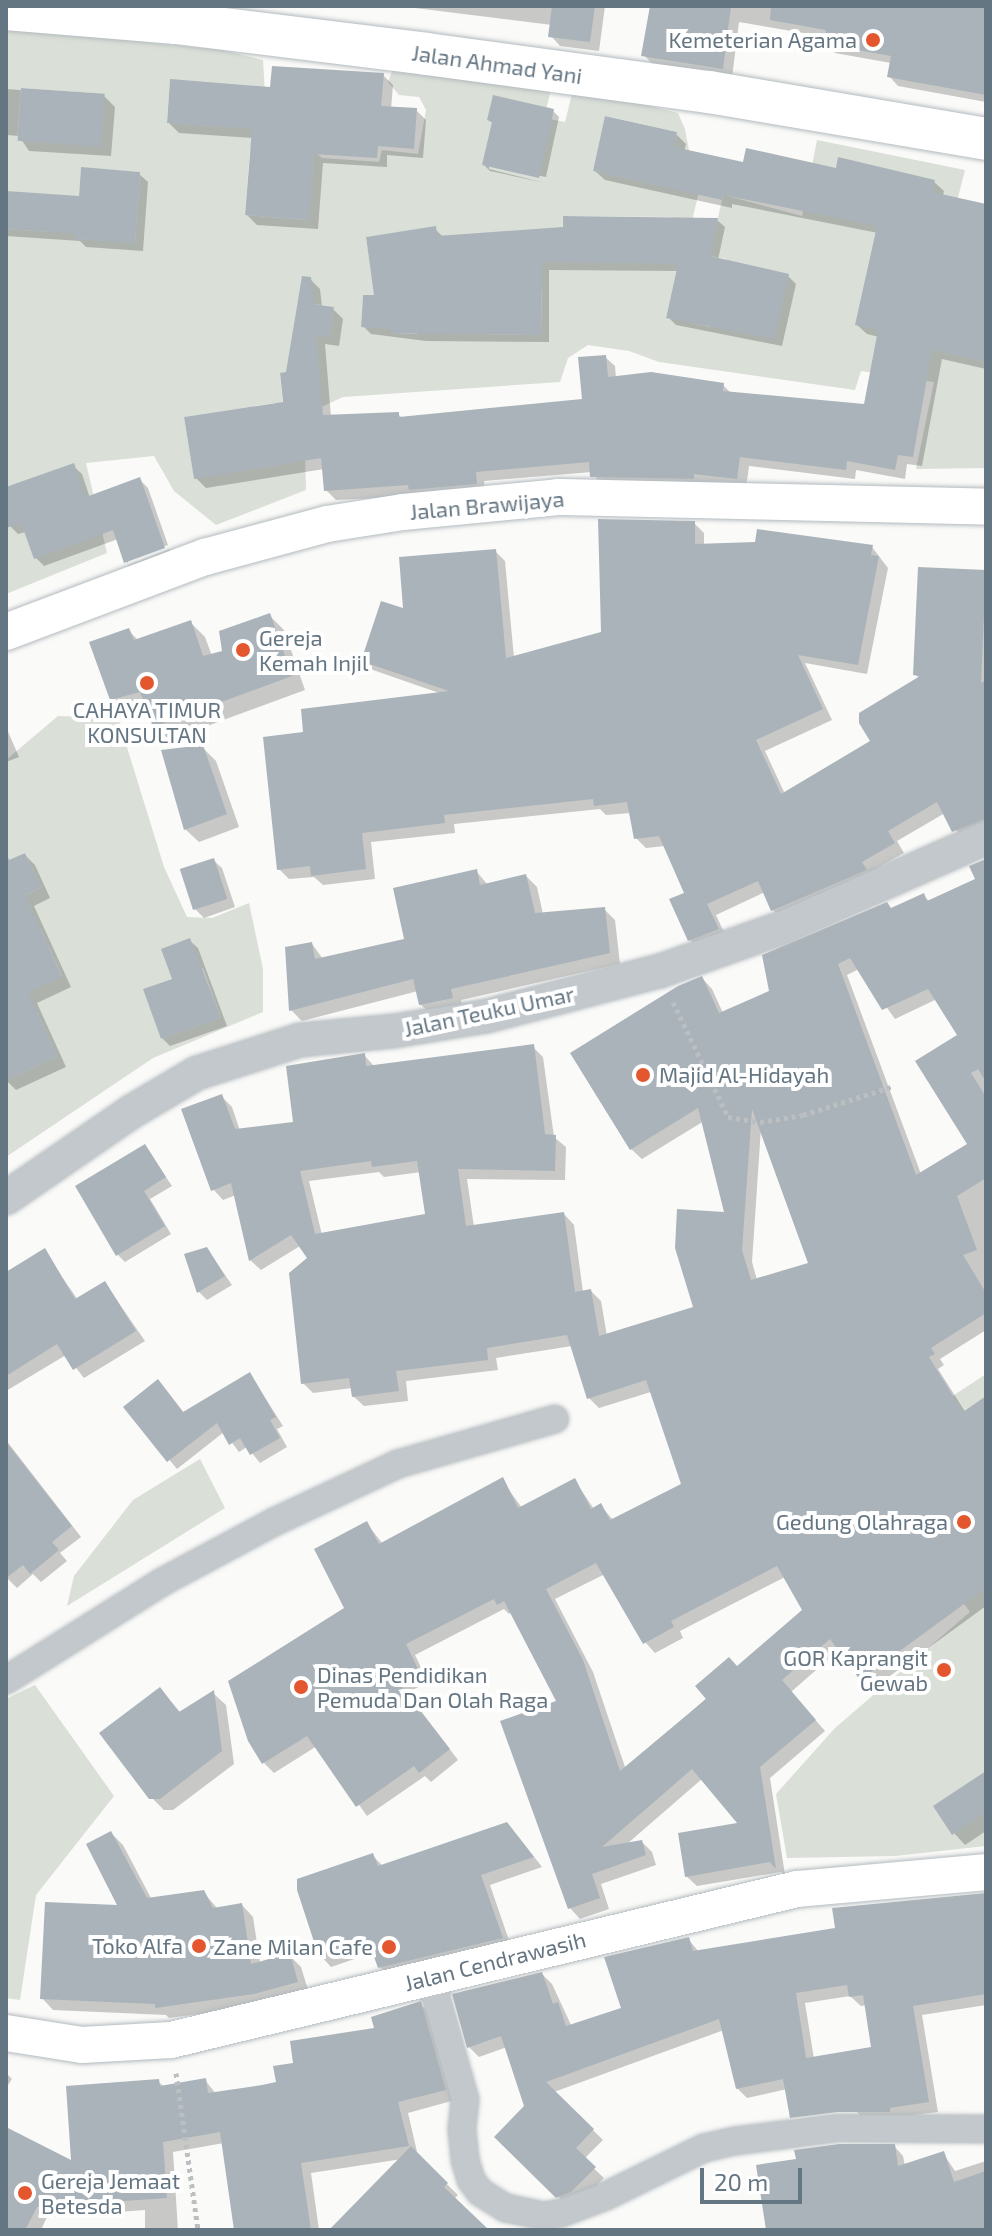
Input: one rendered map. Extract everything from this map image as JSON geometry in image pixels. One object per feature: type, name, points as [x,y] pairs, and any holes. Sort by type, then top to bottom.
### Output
[{"type":"main road","name":"Jalan Ahmad Yani","points":[[6,9],[176,23],[427,54],[709,92],[986,139]]},
{"type":"main road","name":"Jalan Brawijaya","points":[[6,632],[205,557],[327,524],[403,512],[558,497],[986,507]]},
{"type":"main road","name":"Jalan Cendrawasih","points":[[6,2033],[82,2045],[171,2040],[266,2020],[430,1976],[797,1889],[986,1872]]},
{"type":"street","name":"Jalan Teuku Umar","points":[[6,1198],[131,1112],[197,1073],[300,1040],[394,1031],[487,1016],[660,971],[807,918],[986,838]]},
{"type":"street","points":[[6,1680],[162,1582],[274,1522],[398,1464],[555,1419]]},
{"type":"street","points":[[430,1976],[465,2100],[464,2145],[471,2180],[480,2192],[506,2208],[545,2216],[561,2213],[606,2196],[704,2148],[735,2141],[838,2128],[986,2129]]},
{"type":"path","points":[[660,971],[691,1045],[728,1117],[760,1122],[803,1115],[894,1086]]},
{"type":"path","points":[[171,2040],[198,2230]]},
{"type":"shaded area","points":[[6,28],[223,50],[263,60],[268,144],[313,150],[322,158],[379,162],[382,150],[418,154],[426,110],[419,97],[399,95],[388,82],[394,66],[588,91],[678,113],[685,129],[695,182],[725,189],[728,196],[802,216],[817,140],[965,170],[943,256],[947,353],[986,362],[986,468],[916,469],[934,382],[861,371],[855,390],[659,362],[629,351],[588,345],[568,358],[560,382],[343,397],[319,408],[304,418],[306,490],[216,525],[174,491],[154,456],[86,463],[107,553],[6,594],[6,229],[49,232],[6,191]],"holes":[[[170,79],[229,127],[167,123]],[[21,88],[105,94],[17,141]],[[551,89],[572,94],[565,122],[544,118]],[[606,116],[677,132],[665,187],[593,171]],[[250,149],[314,154],[308,220],[245,215]],[[81,168],[140,172],[135,243],[76,239]],[[700,187],[724,192],[716,226],[692,221]],[[563,216],[671,218],[562,262]],[[436,227],[372,278],[366,237]],[[682,250],[726,259],[710,327],[666,317]],[[464,290],[542,290],[541,335],[464,334]],[[363,295],[385,296],[383,328],[361,327]],[[298,301],[334,307],[329,337],[293,331]],[[391,303],[418,303],[417,334],[391,333]],[[319,369],[321,403],[283,407],[280,373]],[[275,403],[284,464],[194,478],[184,417]],[[23,528],[88,539],[34,558]]]},
{"type":"shaded area","points":[[58,716],[118,718],[164,867],[187,917],[212,918],[249,903],[263,969],[263,1012],[153,1058],[6,1157],[6,1080],[57,1057],[37,1012],[6,1002],[62,976],[40,928],[6,944],[6,904],[41,888],[25,853],[6,862],[6,760]],"holes":[[[190,939],[198,961],[169,971],[162,949]],[[203,968],[221,1018],[161,1039],[144,989]]]},
{"type":"shaded area","name":"GOR Kaprangit Gewab","points":[[986,1374],[986,1846],[895,1856],[787,1858],[776,1794],[835,1728],[970,1612],[866,1470],[936,1407]]},
{"type":"shaded area","points":[[200,1459],[225,1508],[67,1606],[74,1576],[133,1500]]},
{"type":"shaded area","points":[[35,1685],[114,1796],[36,1895],[20,2000],[6,1998],[6,1699]]},
{"type":"building","points":[[552,6],[595,6],[590,42],[548,37]]},
{"type":"building","points":[[650,6],[731,6],[723,69],[641,56]]},
{"type":"building","points":[[771,6],[986,6],[986,95],[887,77],[891,56],[824,44],[826,30],[770,20]]},
{"type":"building","points":[[272,66],[384,73],[381,106],[417,108],[414,149],[378,146],[377,158],[314,154],[309,220],[245,215],[252,129],[167,123],[170,79],[270,87]]},
{"type":"building","points":[[21,88],[105,94],[101,147],[17,141]]},
{"type":"building","points":[[493,95],[554,109],[539,178],[482,165],[492,122],[487,120]]},
{"type":"building","points":[[605,116],[677,132],[674,147],[743,162],[746,148],[836,168],[838,157],[935,180],[932,192],[986,204],[986,362],[932,350],[913,457],[898,455],[895,470],[847,461],[846,470],[740,457],[737,479],[694,474],[694,479],[590,477],[589,462],[476,472],[477,484],[409,490],[408,485],[324,491],[321,458],[194,479],[184,417],[283,402],[280,373],[286,372],[302,276],[311,277],[314,304],[334,307],[329,338],[316,335],[323,415],[399,412],[399,417],[582,399],[578,357],[606,355],[608,377],[651,372],[724,383],[723,391],[864,404],[878,330],[855,325],[877,226],[723,195],[722,200],[593,171]]},
{"type":"building","points":[[81,167],[140,172],[135,244],[75,239],[76,234],[6,229],[6,191],[79,196]]},
{"type":"building","points":[[563,216],[718,218],[710,256],[789,274],[774,339],[666,318],[678,264],[542,262],[541,335],[391,333],[391,329],[361,327],[363,295],[374,295],[366,237],[436,226],[437,236],[563,227]]},
{"type":"building","points":[[74,463],[86,497],[140,477],[165,548],[124,563],[113,530],[34,559],[21,523],[6,528],[6,487]]},
{"type":"building","points":[[598,519],[695,521],[695,544],[755,542],[757,529],[873,545],[871,555],[879,556],[858,665],[798,655],[823,709],[756,740],[781,794],[870,741],[859,723],[859,713],[920,676],[913,675],[918,567],[986,570],[981,683],[986,680],[986,819],[952,832],[937,802],[888,831],[895,843],[862,862],[867,870],[771,911],[758,881],[707,904],[719,929],[688,941],[669,899],[684,893],[659,836],[634,839],[627,802],[594,806],[593,799],[444,815],[445,823],[362,833],[366,869],[311,876],[310,866],[277,870],[263,737],[303,732],[301,709],[449,691],[361,661],[381,601],[403,608],[399,557],[496,549],[506,658],[601,632]]},
{"type":"building","points":[[270,613],[292,676],[153,727],[140,692],[110,700],[89,642],[129,628],[134,640],[191,620],[203,656],[222,651],[219,631]]},
{"type":"building","points":[[203,745],[227,814],[184,830],[161,750]]},
{"type":"building","points":[[6,852],[9,860],[25,853],[41,888],[25,895],[62,977],[28,992],[57,1057],[6,1080]]},
{"type":"building","points":[[214,858],[227,899],[193,910],[180,869]]},
{"type":"building","points":[[986,859],[986,1082],[978,1069],[971,1073],[986,1097],[986,1178],[957,1196],[977,1250],[963,1255],[986,1293],[986,1313],[931,1348],[935,1354],[929,1357],[963,1412],[986,1396],[986,1588],[860,1680],[830,1639],[782,1680],[816,1720],[760,1767],[776,1869],[770,1862],[685,1877],[678,1833],[737,1823],[692,1769],[602,1847],[642,1840],[646,1855],[592,1874],[600,1898],[568,1909],[500,1721],[556,1701],[504,1601],[497,1605],[494,1599],[406,1644],[419,1671],[398,1682],[450,1749],[419,1773],[414,1766],[356,1807],[307,1736],[262,1764],[248,1741],[228,1681],[344,1608],[314,1549],[367,1521],[379,1544],[503,1477],[518,1508],[575,1478],[591,1509],[601,1503],[610,1520],[681,1484],[646,1380],[587,1399],[567,1335],[487,1348],[488,1360],[396,1371],[399,1391],[352,1397],[349,1378],[301,1384],[289,1273],[307,1258],[291,1235],[249,1261],[231,1183],[211,1191],[181,1109],[222,1094],[235,1129],[293,1122],[286,1066],[365,1053],[366,1066],[534,1044],[545,1134],[556,1135],[555,1171],[458,1169],[466,1226],[564,1212],[575,1292],[591,1289],[599,1336],[693,1307],[675,1248],[677,1209],[724,1212],[698,1108],[630,1150],[570,1053],[678,986],[702,976],[719,1013],[769,991],[762,955],[887,902],[891,908],[924,893],[927,901],[975,879],[969,866]],"holes":[[[850,958],[882,1010],[928,989],[957,1035],[915,1061],[967,1144],[916,1175],[838,964]],[[752,1109],[808,1263],[751,1280],[742,1250]],[[371,1161],[372,1167],[417,1161],[425,1214],[315,1234],[300,1171]],[[596,1563],[643,1644],[674,1627],[671,1621],[777,1566],[802,1610],[737,1666],[729,1657],[695,1686],[706,1699],[620,1771],[583,1660],[546,1589]]]},
{"type":"building","points":[[477,869],[480,885],[526,874],[535,913],[605,907],[610,953],[451,989],[453,998],[419,1005],[413,979],[289,1011],[285,947],[312,942],[315,959],[404,939],[393,888]]},
{"type":"building","points":[[190,938],[221,1018],[161,1039],[143,989],[172,979],[161,949]]},
{"type":"building","points":[[145,1144],[166,1177],[144,1191],[165,1226],[116,1256],[75,1186]]},
{"type":"building","points":[[207,1247],[225,1276],[197,1293],[184,1254]]},
{"type":"building","points":[[45,1248],[75,1299],[105,1281],[136,1331],[73,1370],[57,1344],[6,1376],[6,1272]]},
{"type":"building","points":[[250,1372],[276,1417],[270,1420],[280,1438],[250,1455],[240,1438],[229,1445],[217,1423],[167,1462],[123,1407],[158,1379],[183,1412]]},
{"type":"building","points":[[6,1442],[72,1526],[52,1542],[59,1550],[30,1574],[23,1565],[6,1578]]},
{"type":"building","points":[[160,1687],[179,1712],[214,1690],[222,1751],[160,1799],[149,1799],[99,1733]]},
{"type":"building","points":[[986,1771],[986,1812],[952,1835],[933,1806]]},
{"type":"building","points":[[507,1822],[534,1857],[481,1875],[503,1938],[378,1968],[368,1940],[319,1957],[297,1890],[297,1879],[373,1853],[378,1866]]},
{"type":"building","points":[[111,1831],[147,1898],[204,1890],[213,1908],[242,1903],[251,1964],[290,1953],[298,1982],[254,1994],[155,2008],[155,2004],[40,1999],[45,1902],[117,1905],[86,1844]]},
{"type":"building","points":[[986,1893],[986,1994],[913,2006],[929,2102],[890,2108],[890,2112],[838,2112],[790,2118],[783,2079],[736,2089],[719,2019],[546,2082],[594,2129],[576,2148],[596,2167],[571,2192],[556,2198],[494,2137],[524,2106],[501,2036],[467,2048],[452,1994],[542,1972],[553,2004],[558,2002],[566,2026],[621,2008],[604,1957],[689,1937],[693,1951],[835,1928],[832,1908]],"holes":[[[847,1985],[849,1997],[863,1995],[871,2047],[806,2058],[796,1993]]]},
{"type":"building","points":[[421,2001],[446,2090],[398,2102],[409,2146],[301,2163],[311,2230],[234,2230],[220,2132],[163,2142],[167,2198],[37,2207],[25,2230],[6,2230],[6,2127],[71,2160],[66,2086],[159,2079],[160,2086],[206,2078],[208,2093],[276,2082],[273,2066],[293,2063],[290,2041],[374,2028],[371,2017]]},
{"type":"building","points":[[839,2144],[895,2144],[898,2166],[944,2151],[954,2182],[986,2171],[986,2230],[766,2230],[756,2165],[796,2159],[794,2150]]},
{"type":"building","points":[[411,2146],[448,2183],[444,2187],[489,2230],[329,2230]]},
{"type":"place","name":"Kemeterian Agama","points":[[873,40]]},
{"type":"place","name":"Gereja Kemah Injil","points":[[243,650]]},
{"type":"place","name":"CAHAYA TIMUR KONSULTAN","points":[[147,683]]},
{"type":"place","name":"Majid Al-Hidayah","points":[[643,1075]]},
{"type":"place","name":"Gedung Olahraga","points":[[964,1522]]},
{"type":"place","name":"GOR Kaprangit Gewab","points":[[944,1670]]},
{"type":"place","name":"Dinas Pendidikan Pemuda Dan Olah Raga","points":[[301,1687]]},
{"type":"place","name":"Toko Alfa","points":[[199,1946]]},
{"type":"place","name":"Zane Milan Cafe","points":[[389,1947]]},
{"type":"place","name":"Gereja Jemaat Betesda","points":[[25,2193]]}]
